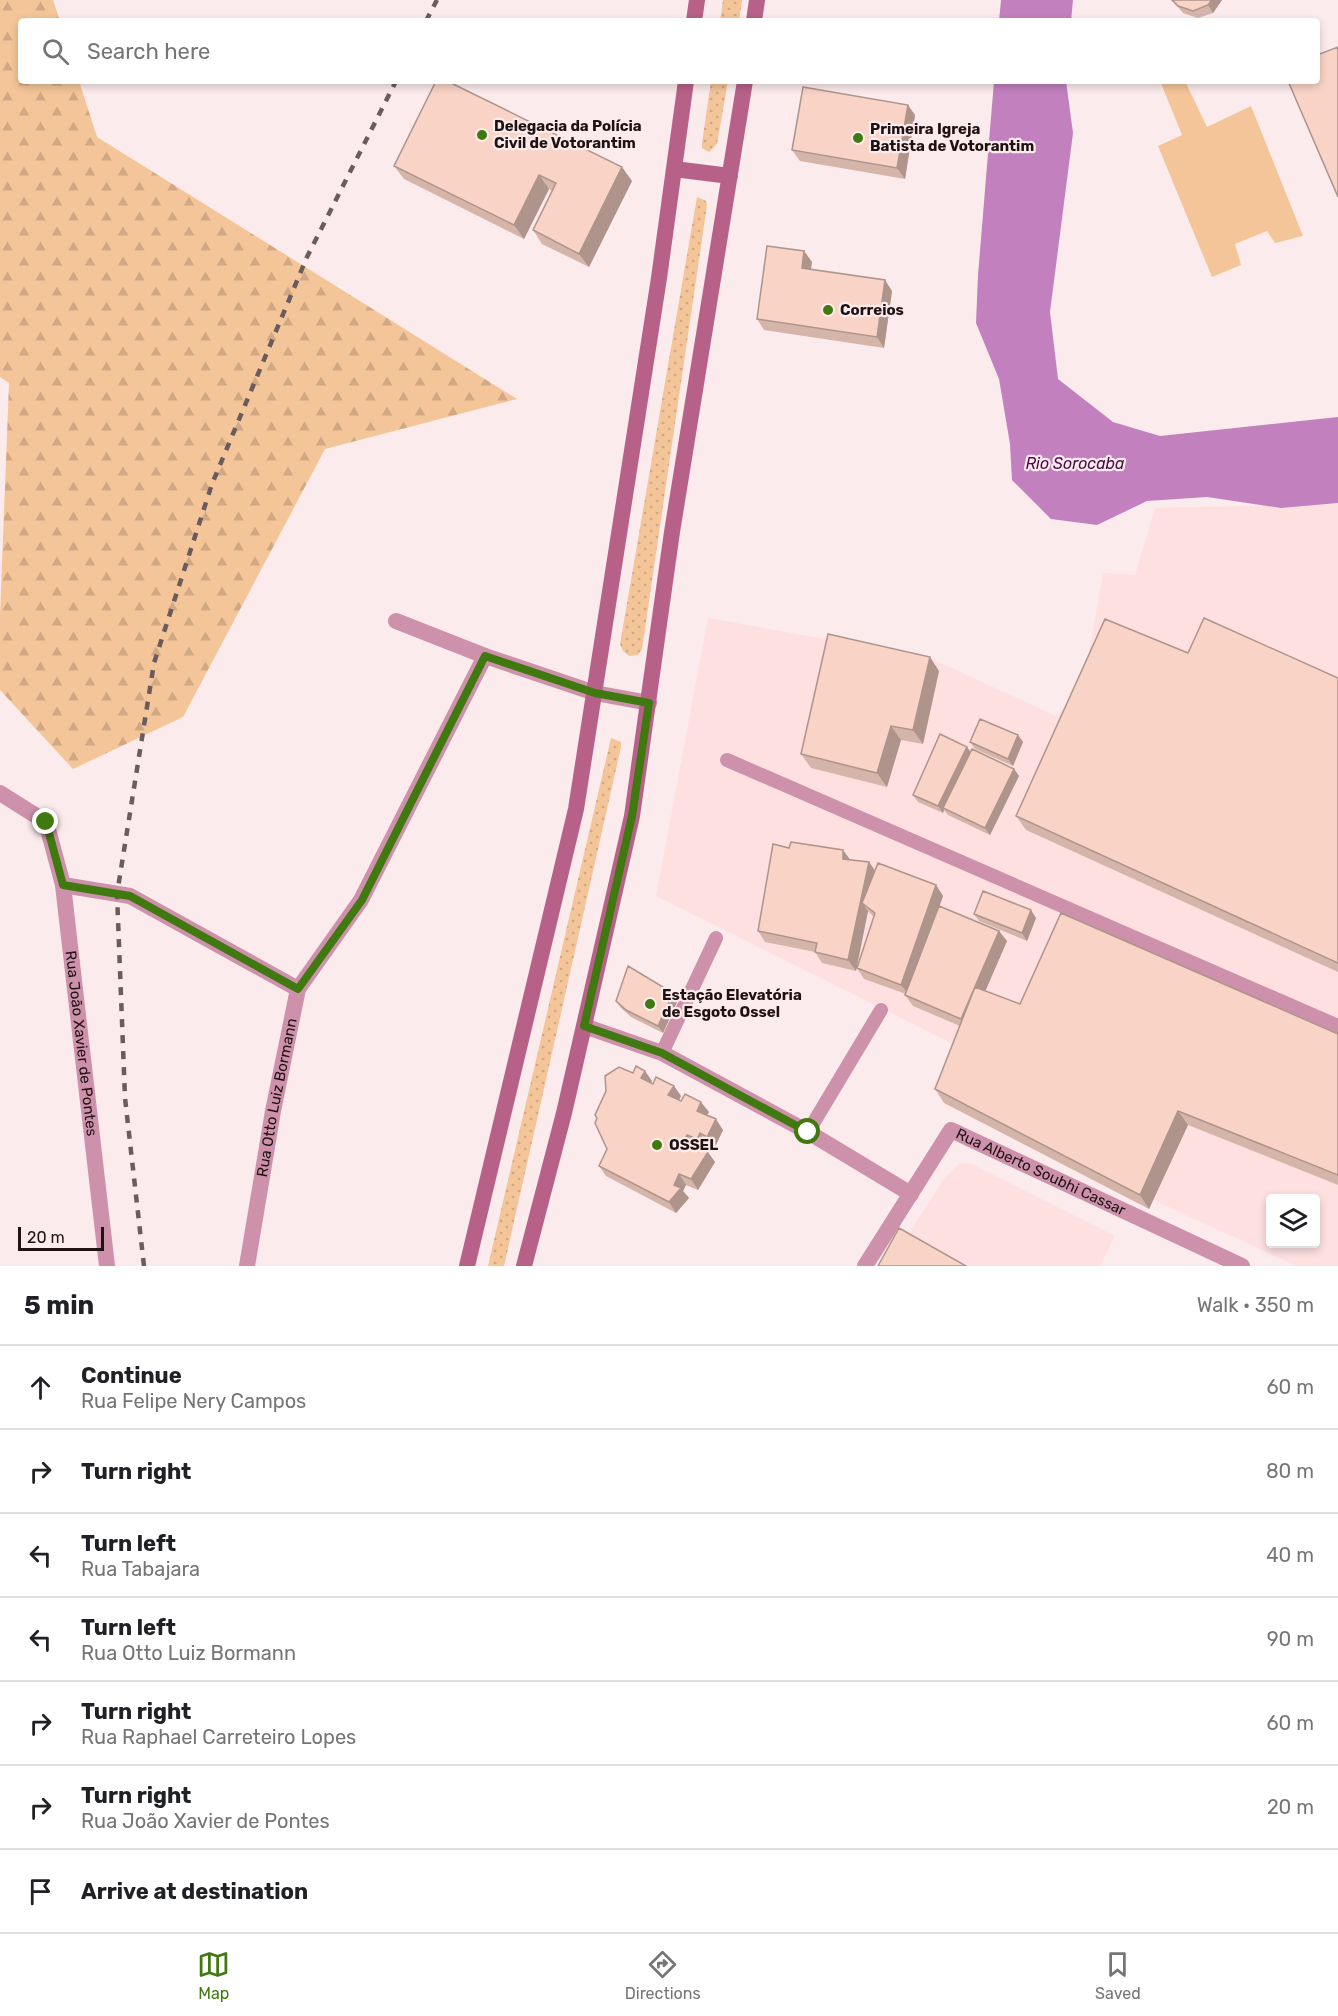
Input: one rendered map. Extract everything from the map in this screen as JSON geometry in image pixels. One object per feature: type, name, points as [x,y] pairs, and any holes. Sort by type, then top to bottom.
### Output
[{"type":"main road","points":[[694,18],[697,0]]},
{"type":"main road","points":[[754,18],[757,0]]},
{"type":"main road","points":[[467,1266],[576,809],[686,84]]},
{"type":"main road","points":[[524,1266],[564,1113],[632,816],[672,532],[745,84]]},
{"type":"main road","points":[[674,169],[730,176]]},
{"type":"street","points":[[396,621],[485,656],[595,693],[649,703]]},
{"type":"street","name":"Rua Otto Luiz Bormann","points":[[247,1266],[273,1111],[298,989],[362,900],[485,656]]},
{"type":"street","name":"Rua João Xavier de Pontes","points":[[0,793],[46,822],[63,885],[107,1266]]},
{"type":"street","points":[[63,885],[130,896],[298,989]]},
{"type":"street","points":[[584,1026],[662,1053],[808,1132],[911,1194]]},
{"type":"street","name":"Rua Alberto Soubhi Cassar","points":[[865,1266],[951,1130],[1242,1266]]},
{"type":"lane","points":[[727,760],[1338,1026]]},
{"type":"lane","points":[[662,1053],[716,938]]},
{"type":"lane","points":[[808,1132],[880,1010]]},
{"type":"shaded area","points":[[1338,504],[1338,1266],[1297,1266],[1181,1213],[931,1089],[959,1047],[656,896],[708,618],[930,658],[1056,716],[1083,687],[1103,573],[1135,575],[1155,508]]},
{"type":"shaded area","points":[[970,1163],[1115,1236],[1100,1266],[888,1266],[945,1177],[959,1164]]},
{"type":"green space","points":[[0,0],[53,0],[59,18],[18,18],[18,84],[80,84],[97,137],[517,399],[325,449],[183,717],[73,769],[0,690],[0,616],[9,383],[0,377]]},
{"type":"green space","points":[[723,0],[742,0],[739,18],[720,18]]},
{"type":"green space","points":[[711,84],[727,84],[717,144],[709,152],[702,148]]},
{"type":"green space","points":[[1161,84],[1186,84],[1207,127],[1251,106],[1303,236],[1275,243],[1267,231],[1235,244],[1241,265],[1212,277],[1158,146],[1182,135]]},
{"type":"green space","points":[[697,197],[706,201],[707,205],[642,649],[638,655],[629,656],[620,644]]},
{"type":"green space","points":[[611,738],[621,742],[621,747],[504,1266],[488,1266]]},
{"type":"water","points":[[1001,0],[1073,0],[1071,18],[999,18]]},
{"type":"water","name":"Rio Sorocaba","points":[[994,84],[1066,84],[1073,133],[1050,312],[1058,379],[1113,422],[1160,436],[1338,417],[1338,503],[1281,508],[1207,497],[1147,501],[1097,525],[1051,519],[1012,480],[1010,444],[999,379],[976,323]]},
{"type":"building","points":[[1172,0],[1212,0],[1208,5],[1193,11],[1178,6]]},
{"type":"building","points":[[1338,47],[1338,197],[1289,84],[1320,84],[1320,54]]},
{"type":"building","name":"Delegacia da Polícia Civil de Votorantim","points":[[435,84],[453,84],[622,167],[579,254],[533,230],[556,183],[539,175],[514,225],[394,166]]},
{"type":"building","name":"Primeira Igreja Batista de Votorantim","points":[[803,87],[908,105],[897,168],[792,150]]},
{"type":"building","name":"Correios","points":[[767,246],[804,251],[802,268],[885,280],[877,337],[757,319]]},
{"type":"building","points":[[1204,618],[1338,678],[1338,963],[1016,816],[1105,619],[1188,653]]},
{"type":"building","points":[[828,634],[930,657],[913,730],[891,726],[877,773],[801,754]]},
{"type":"building","points":[[980,719],[1018,735],[1008,759],[970,742]]},
{"type":"building","points":[[940,734],[967,747],[938,806],[913,795]]},
{"type":"building","points":[[972,749],[1014,769],[985,828],[943,808]]},
{"type":"building","points":[[791,842],[843,850],[843,859],[869,862],[848,960],[815,952],[817,943],[758,931],[773,844],[789,848]]},
{"type":"building","points":[[878,863],[936,885],[901,985],[857,968],[875,913],[862,903]]},
{"type":"building","points":[[983,891],[1031,910],[1022,933],[974,914]]},
{"type":"building","points":[[939,906],[999,931],[961,1019],[905,995]]},
{"type":"building","points":[[1061,913],[1338,1034],[1338,1175],[1178,1111],[1140,1195],[935,1089],[975,987],[1020,1004]]},
{"type":"building","name":"Estação Elevatória de Esgoto Ossel","points":[[628,966],[673,993],[658,1026],[626,1010],[616,1001]]},
{"type":"building","name":"OSSEL","points":[[636,1066],[645,1071],[641,1078],[653,1084],[656,1077],[674,1086],[668,1095],[681,1101],[685,1094],[701,1102],[697,1111],[716,1119],[707,1137],[700,1133],[697,1139],[687,1135],[685,1139],[708,1152],[691,1179],[679,1174],[674,1185],[681,1188],[669,1202],[599,1166],[607,1149],[595,1123],[597,1118],[595,1115],[606,1091],[605,1076],[619,1067],[633,1073]]},
{"type":"building","points":[[899,1228],[966,1266],[878,1266]]},
{"type":"railway","points":[[428,18],[437,0]]},
{"type":"railway","points":[[144,1266],[125,1098],[117,894],[154,663],[212,484],[307,257],[394,84]]},
{"type":"place","name":"Delegacia da Polícia Civil de Votorantim","points":[[482,135]]},
{"type":"place","name":"Primeira Igreja Batista de Votorantim","points":[[858,138]]},
{"type":"place","name":"Correios","points":[[828,310]]},
{"type":"place","name":"Estação Elevatória de Esgoto Ossel","points":[[650,1004]]},
{"type":"place","name":"OSSEL","points":[[657,1145]]},
{"type":"route","points":[[46,822],[63,885],[130,896],[298,989],[362,900],[485,656],[595,693],[649,703],[632,816],[584,1026],[662,1053],[808,1132]]}]
